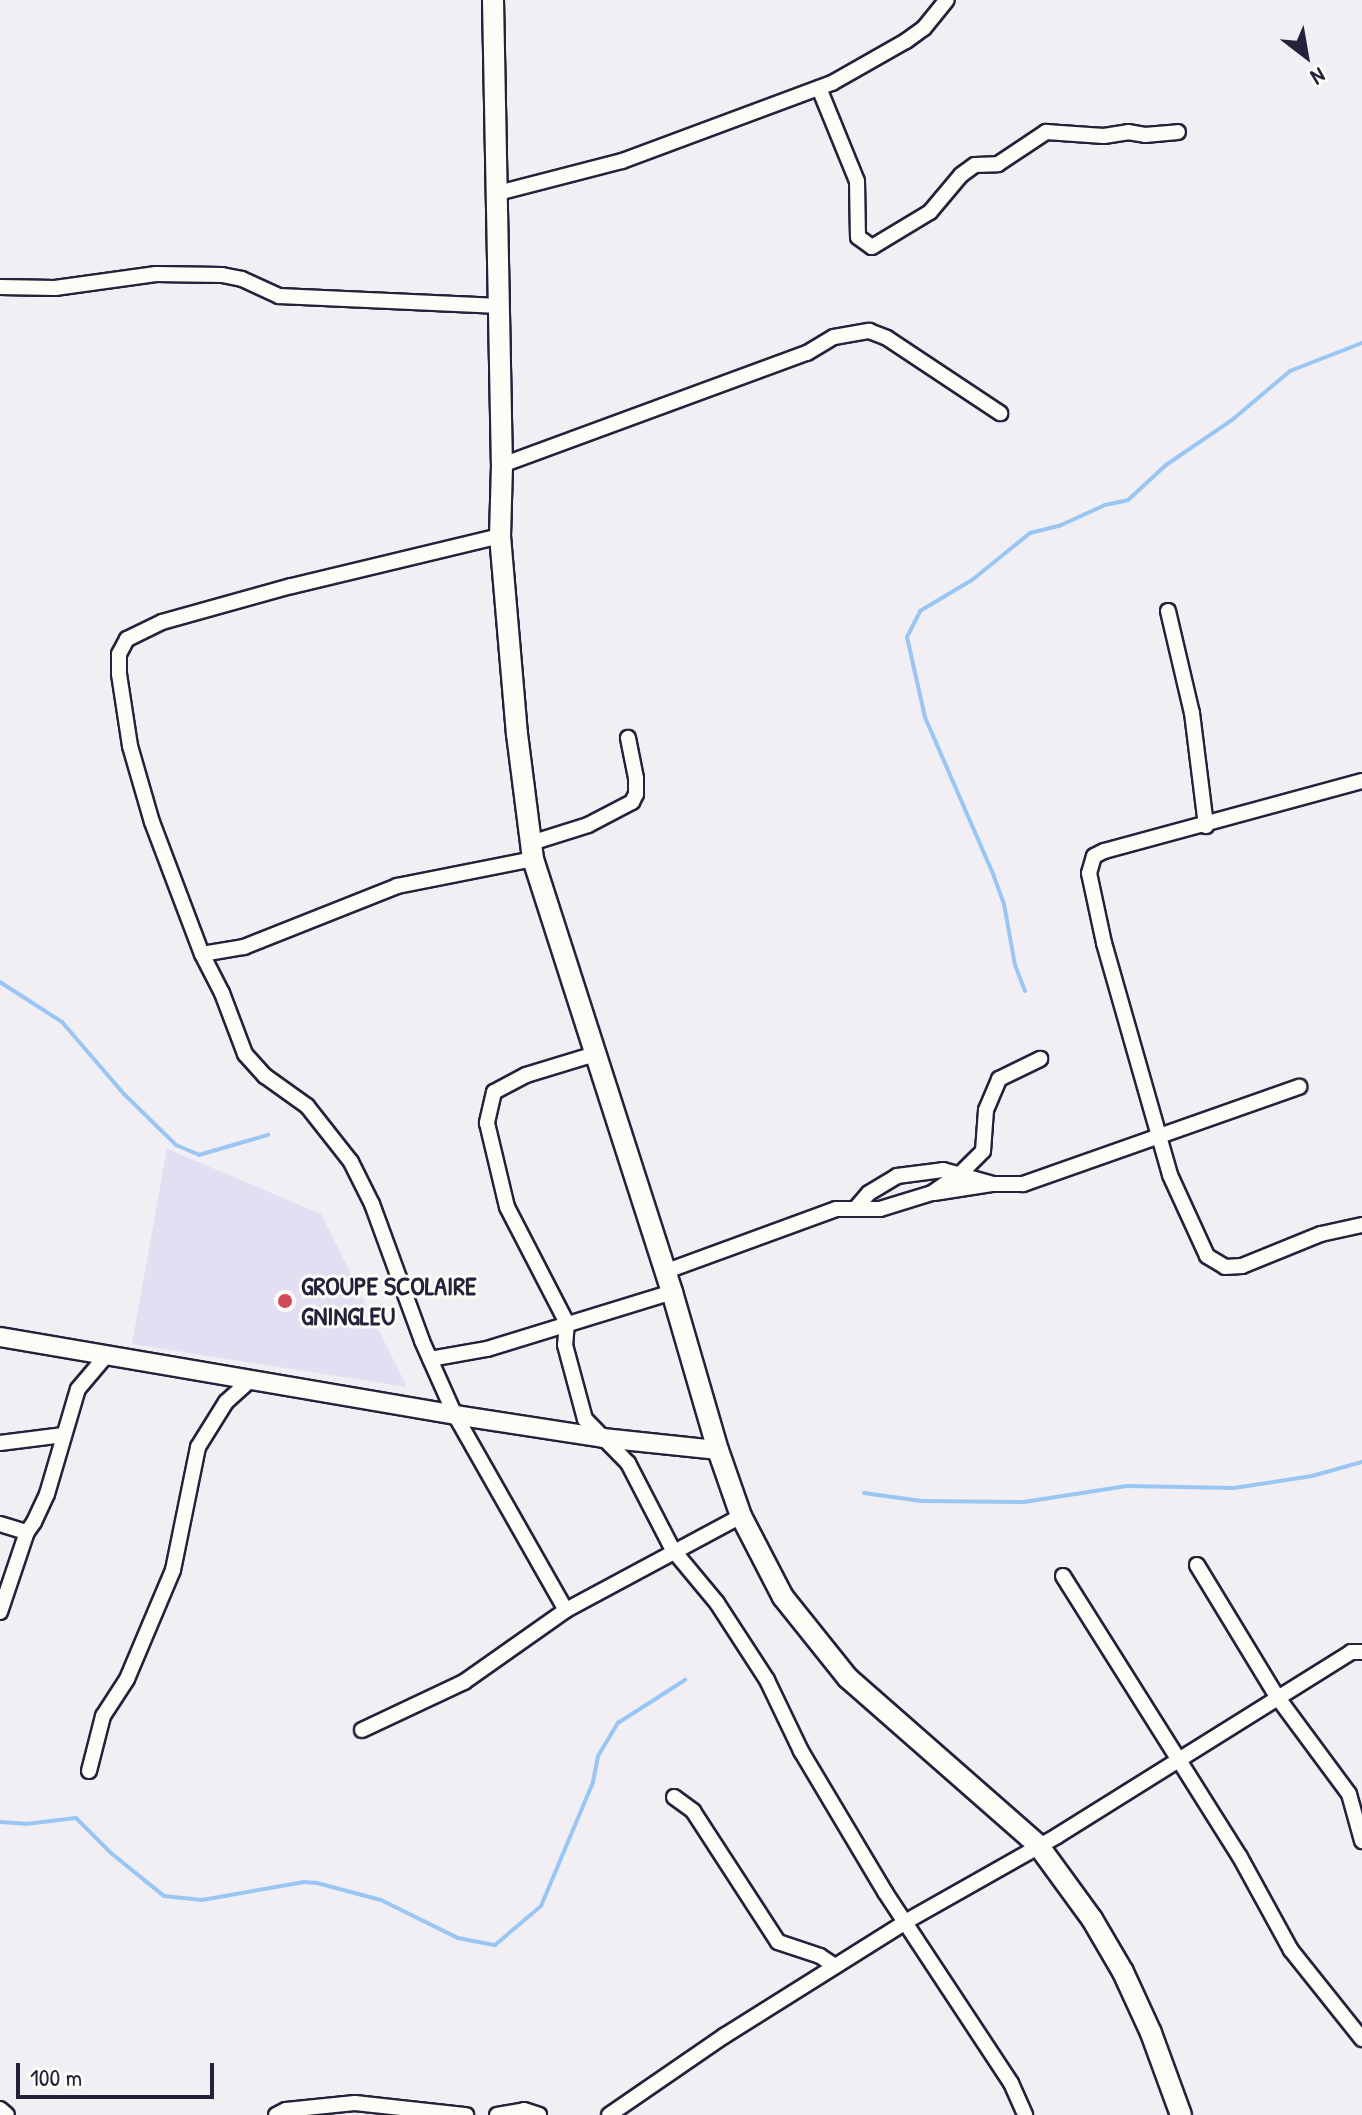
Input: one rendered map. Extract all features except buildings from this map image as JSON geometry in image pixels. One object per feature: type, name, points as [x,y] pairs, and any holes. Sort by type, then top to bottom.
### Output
[{"type":"main road","points":[[493,0],[500,306],[500,536],[517,734],[532,851],[672,1292],[718,1450],[741,1516],[783,1597],[848,1678],[1038,1845],[1092,1919],[1123,1972],[1151,2033],[1181,2115]]},
{"type":"street","points":[[498,193],[622,161],[819,88],[906,41],[924,28],[947,0]]},
{"type":"street","points":[[819,88],[857,181],[858,237],[872,247],[930,212],[961,175],[975,165],[998,164],[1046,132],[1104,136],[1128,132],[1145,135],[1178,132]]},
{"type":"street","points":[[0,287],[55,288],[156,274],[222,275],[242,279],[279,296],[500,306]]},
{"type":"street","points":[[502,465],[807,353],[834,337],[869,331],[887,338],[1000,413]]},
{"type":"street","points":[[500,536],[291,586],[248,601],[194,611],[138,631],[127,639],[119,654],[119,674],[130,746],[152,822],[202,954],[222,993],[245,1054],[265,1076],[307,1106],[351,1162],[392,1253],[430,1359],[455,1415],[566,1610]]},
{"type":"street","points":[[1168,611],[1192,713],[1206,826]]},
{"type":"street","points":[[202,954],[244,947],[397,886],[532,851],[588,825],[632,802],[636,778],[628,738]]},
{"type":"street","points":[[1360,785],[1252,809],[1206,826],[1104,851],[1094,856],[1089,866],[1101,931],[1159,1138],[1184,1210],[1207,1256],[1225,1267],[1242,1266],[1321,1234],[1362,1225]]},
{"type":"street","points":[[595,1054],[526,1075],[494,1092],[487,1123],[507,1207],[567,1323],[565,1345],[585,1419],[628,1463],[673,1550],[717,1603],[767,1680],[801,1751],[885,1892],[1011,2083],[1025,2115]]},
{"type":"street","points":[[932,1193],[961,1173],[983,1151],[986,1110],[999,1079],[1040,1059]]},
{"type":"street","points":[[664,1272],[822,1213],[880,1209],[932,1193],[993,1184],[1023,1184],[1299,1087]]},
{"type":"street","points":[[855,1209],[869,1193],[897,1176],[928,1171],[961,1173],[993,1184]]},
{"type":"street","points":[[430,1359],[487,1349],[672,1292]]},
{"type":"street","points":[[0,1337],[455,1415],[603,1438],[718,1450]]},
{"type":"street","points":[[0,1612],[27,1532],[47,1494],[78,1389],[105,1357]]},
{"type":"street","points":[[89,1771],[103,1716],[127,1679],[173,1570],[198,1447],[226,1402],[249,1381]]},
{"type":"street","points":[[0,1443],[63,1435]]},
{"type":"street","points":[[362,1730],[464,1682],[566,1610],[741,1516]]},
{"type":"street","points":[[0,1524],[27,1532]]},
{"type":"street","points":[[1197,1565],[1278,1698],[1349,1794],[1362,1841]]},
{"type":"street","points":[[1063,1576],[1240,1857],[1291,1950],[1362,2039]]},
{"type":"street","points":[[609,2115],[724,2036],[907,1921],[1038,1845],[1351,1652],[1362,1652]]},
{"type":"street","points":[[674,1797],[693,1811],[778,1942],[810,1952],[835,1966]]},
{"type":"street","points":[[276,2115],[286,2110],[355,2103],[466,2115]]},
{"type":"street","points":[[0,2109],[7,2115]]},
{"type":"street","points":[[497,2115],[524,2110],[539,2115]]},
{"type":"shaded area","points":[[167,1149],[321,1214],[407,1387],[132,1344]]},
{"type":"waterway","points":[[1025,991],[1015,965],[1004,904],[994,876],[925,717],[907,637],[920,611],[972,580],[1030,533],[1059,526],[1105,505],[1128,500],[1166,465],[1232,420],[1290,371],[1362,343]]},
{"type":"waterway","points":[[0,982],[62,1022],[124,1094],[176,1145],[199,1155],[268,1135]]},
{"type":"waterway","points":[[864,1493],[921,1501],[1024,1502],[1127,1486],[1234,1488],[1312,1476],[1362,1462]]},
{"type":"waterway","points":[[0,1822],[26,1824],[76,1818],[111,1853],[164,1896],[202,1900],[304,1882],[317,1883],[381,1900],[458,1938],[495,1945],[541,1906],[593,1782],[598,1756],[618,1723],[685,1680]]},
{"type":"place","name":"GROUPE SCOLAIRE GNINGLEU","points":[[285,1301]]}]
